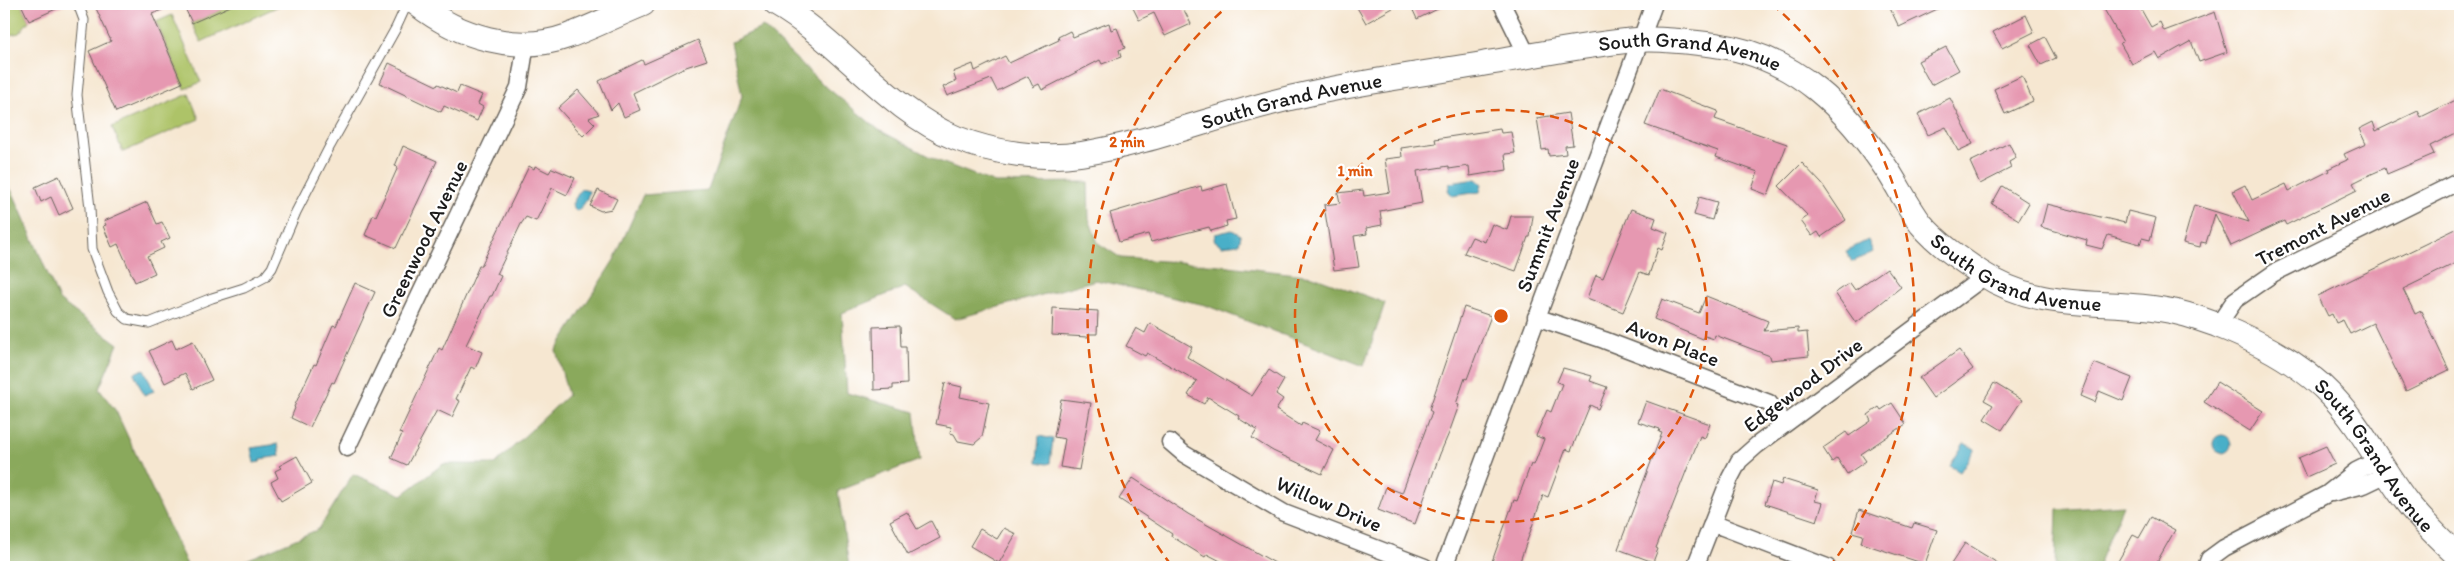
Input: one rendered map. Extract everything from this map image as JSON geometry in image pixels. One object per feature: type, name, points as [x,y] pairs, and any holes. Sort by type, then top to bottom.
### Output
[{"type":"main road","points":[[417,4],[432,16],[467,34],[488,39],[526,43],[567,36],[642,4]]},
{"type":"main road","name":"South Grand Avenue","points":[[776,4],[808,27],[926,123],[957,138],[1004,152],[1029,154],[1080,154],[1297,96],[1640,39],[1718,46],[1776,64],[1803,78],[1830,98],[1862,133],[1920,222],[1935,238],[1985,276],[2015,291],[2045,300],[2179,312],[2257,343],[2303,372],[2332,396],[2368,440],[2383,467],[2413,509],[2460,558]]},
{"type":"street","points":[[1502,4],[1528,57]]},
{"type":"street","name":"Summit Avenue","points":[[1444,567],[1654,4]]},
{"type":"street","name":"Greenwood Avenue","points":[[347,448],[519,87],[526,43]]},
{"type":"street","name":"Tremont Avenue","points":[[2218,326],[2235,300],[2274,273],[2460,181]]},
{"type":"street","name":"Edgewood Drive","points":[[1695,567],[1739,461],[1785,424],[1985,276]]},
{"type":"street","name":"Avon Place","points":[[1536,317],[1604,340],[1769,403],[1785,424]]},
{"type":"street","name":"Willow Drive","points":[[1170,442],[1184,454],[1284,513],[1424,567]]},
{"type":"street","points":[[2206,567],[2209,559],[2224,548],[2327,494],[2356,471],[2383,467]]},
{"type":"street","points":[[1712,523],[1827,567]]},
{"type":"lane","points":[[78,4],[84,20],[77,95],[90,208],[92,249],[108,292],[118,311],[127,319],[149,323],[212,298],[244,288],[265,277],[272,268],[296,212],[330,146],[396,28],[407,4]]},
{"type":"green space","points":[[4,4],[21,4],[29,21],[19,33],[4,36]]},
{"type":"green space","points":[[235,4],[283,4],[201,42],[192,23]]},
{"type":"green space","points":[[172,15],[201,82],[185,89],[156,22]]},
{"type":"green space","points":[[763,27],[819,81],[879,130],[936,160],[995,183],[1088,182],[1089,219],[1098,243],[1121,258],[1220,265],[1313,276],[1385,303],[1364,366],[1205,305],[1096,280],[955,319],[905,287],[842,313],[847,393],[915,412],[920,460],[838,491],[849,567],[230,567],[319,529],[353,474],[402,495],[443,464],[495,464],[568,395],[556,350],[614,260],[643,195],[708,190],[742,96],[731,42]]},
{"type":"green space","points":[[189,94],[199,119],[123,152],[112,127]]},
{"type":"green space","points":[[4,178],[14,195],[59,300],[118,344],[99,389],[116,411],[188,567],[4,567]]},
{"type":"green space","points":[[2123,505],[2100,560],[2100,567],[2055,567],[2057,510]]},
{"type":"water","points":[[1476,179],[1482,184],[1480,192],[1452,196],[1448,190],[1450,183]]},
{"type":"water","points":[[581,189],[589,191],[583,205],[576,211],[572,204]]},
{"type":"water","points":[[1232,230],[1241,235],[1239,244],[1222,246],[1214,240],[1215,234]]},
{"type":"water","points":[[1868,240],[1873,252],[1852,262],[1846,251]]},
{"type":"water","points":[[144,369],[154,391],[144,395],[134,373]]},
{"type":"water","points":[[2222,435],[2230,440],[2231,444],[2226,452],[2222,453],[2214,448],[2213,444],[2218,436]]},
{"type":"water","points":[[1039,436],[1053,439],[1050,463],[1037,462]]},
{"type":"water","points":[[1964,443],[1975,449],[1960,472],[1950,466]]},
{"type":"water","points":[[278,444],[280,456],[261,459],[260,462],[254,463],[251,448]]},
{"type":"building","points":[[21,4],[67,4],[29,21]]},
{"type":"building","points":[[94,4],[176,4],[152,14],[182,83],[116,112],[89,51],[111,41]]},
{"type":"building","points":[[183,4],[235,4],[192,23]]},
{"type":"building","points":[[1131,4],[1181,4],[1191,24],[1165,36],[1154,13],[1139,20]]},
{"type":"building","points":[[1355,4],[1400,4],[1366,23]]},
{"type":"building","points":[[1410,4],[1448,4],[1417,19]]},
{"type":"building","points":[[1888,4],[1948,4],[1899,27]]},
{"type":"building","points":[[2101,4],[2138,4],[2151,27],[2160,22],[2164,31],[2215,12],[2227,52],[2199,62],[2191,41],[2159,59],[2155,52],[2132,64],[2120,43],[2123,42]]},
{"type":"building","points":[[2026,15],[2034,32],[2002,48],[1993,32]]},
{"type":"building","points":[[1109,23],[1111,30],[1117,28],[1125,48],[1119,50],[1121,57],[1102,64],[1100,60],[1042,90],[1039,84],[1033,87],[1028,76],[997,91],[991,79],[947,96],[943,87],[956,81],[953,72],[973,64],[975,71],[1005,56],[1009,63],[1059,40],[1058,37],[1070,31],[1073,37]]},
{"type":"building","points":[[2045,37],[2056,58],[2041,65],[2030,45]]},
{"type":"building","points":[[698,40],[707,60],[683,68],[633,93],[640,110],[624,117],[618,103],[611,110],[599,81],[642,60],[644,64]]},
{"type":"building","points":[[1946,47],[1959,70],[1931,85],[1918,61]]},
{"type":"building","points":[[389,63],[437,86],[438,84],[457,93],[460,86],[482,95],[478,104],[483,107],[477,121],[444,106],[441,112],[380,83]]},
{"type":"building","points":[[2022,76],[2033,101],[2005,114],[1994,89]]},
{"type":"building","points":[[1660,89],[1718,111],[1715,119],[1787,144],[1768,195],[1752,189],[1758,172],[1716,157],[1718,151],[1645,125]]},
{"type":"building","points":[[578,90],[599,114],[589,118],[595,124],[583,136],[558,108]]},
{"type":"building","points":[[1950,98],[1973,144],[1958,151],[1946,127],[1928,135],[1918,114]]},
{"type":"building","points":[[2460,98],[2460,131],[2430,146],[2434,154],[2387,174],[2385,168],[2367,176],[2353,183],[2357,190],[2286,225],[2284,221],[2231,246],[2215,214],[2206,243],[2201,242],[2200,247],[2183,243],[2194,205],[2249,222],[2233,191],[2245,185],[2252,200],[2286,184],[2289,191],[2329,171],[2328,169],[2347,160],[2344,154],[2366,144],[2359,129],[2373,122],[2376,131],[2418,111],[2421,117]]},
{"type":"building","points":[[1568,113],[1573,145],[1565,146],[1566,154],[1549,156],[1548,149],[1542,150],[1537,118]]},
{"type":"building","points":[[1500,129],[1501,133],[1511,132],[1515,153],[1505,154],[1507,170],[1470,176],[1469,166],[1449,169],[1449,166],[1417,171],[1422,203],[1380,211],[1382,225],[1366,228],[1367,234],[1354,236],[1359,267],[1334,270],[1324,205],[1340,203],[1338,193],[1363,190],[1364,196],[1390,192],[1385,159],[1402,157],[1401,148],[1436,143],[1435,139]]},
{"type":"building","points":[[2009,143],[2016,158],[2009,162],[2011,168],[1980,184],[1970,162]]},
{"type":"building","points":[[403,146],[437,161],[396,248],[365,235],[373,215],[376,216],[398,167],[395,166]]},
{"type":"building","points":[[1802,163],[1822,184],[1846,220],[1821,237],[1818,232],[1812,236],[1801,221],[1808,216],[1779,186]]},
{"type":"building","points":[[529,166],[534,169],[535,166],[549,173],[552,168],[575,178],[567,195],[552,188],[536,221],[526,217],[521,224],[497,274],[501,276],[492,296],[490,296],[466,345],[482,352],[475,369],[471,367],[456,399],[460,401],[452,417],[437,410],[407,465],[391,458],[402,434],[399,433],[439,348],[442,350],[479,266],[481,266]]},
{"type":"building","points":[[59,176],[73,208],[59,215],[51,197],[41,202],[35,187]]},
{"type":"building","points":[[1227,184],[1236,219],[1226,221],[1227,226],[1211,231],[1209,227],[1151,242],[1148,234],[1119,242],[1110,213],[1201,186],[1202,191]]},
{"type":"building","points":[[2002,186],[2029,203],[2019,220],[1992,204]]},
{"type":"building","points":[[598,190],[617,199],[612,209],[601,211],[590,206]]},
{"type":"building","points":[[1699,197],[1717,202],[1712,220],[1694,215]]},
{"type":"building","points":[[147,202],[157,224],[162,222],[170,238],[161,242],[164,248],[147,256],[155,273],[135,282],[118,244],[112,247],[103,226],[106,225],[104,221]]},
{"type":"building","points":[[2047,204],[2125,223],[2128,211],[2156,218],[2150,240],[2142,238],[2140,244],[2108,235],[2102,249],[2086,245],[2087,240],[2041,227]]},
{"type":"building","points":[[1631,209],[1656,218],[1653,227],[1668,233],[1662,250],[1658,248],[1649,275],[1640,272],[1623,312],[1587,298],[1596,275],[1603,278]]},
{"type":"building","points":[[1511,216],[1533,216],[1530,237],[1528,237],[1516,271],[1464,253],[1472,237],[1485,242],[1492,224],[1507,230]]},
{"type":"building","points":[[2460,227],[2460,261],[2403,289],[2415,314],[2421,311],[2449,370],[2406,391],[2373,323],[2350,334],[2343,320],[2336,323],[2332,314],[2328,316],[2318,296]]},
{"type":"building","points":[[1887,268],[1901,287],[1856,323],[1835,293],[1850,283],[1855,290]]},
{"type":"building","points":[[355,283],[375,292],[334,383],[332,382],[310,427],[291,418],[294,407],[314,364],[316,365],[333,325],[336,326]]},
{"type":"building","points":[[1706,296],[1768,321],[1764,331],[1798,328],[1798,333],[1807,332],[1809,356],[1771,360],[1770,356],[1715,335],[1714,339],[1705,336],[1703,339],[1654,319],[1662,299],[1699,313]]},
{"type":"building","points":[[1464,307],[1491,316],[1467,379],[1465,378],[1456,404],[1459,405],[1415,524],[1378,510],[1386,487],[1402,493],[1432,412],[1429,410]]},
{"type":"building","points":[[1053,308],[1098,311],[1097,334],[1089,334],[1088,337],[1052,335]]},
{"type":"building","points":[[1150,323],[1192,347],[1187,357],[1252,396],[1269,370],[1284,380],[1276,394],[1283,399],[1276,410],[1301,426],[1302,423],[1320,431],[1315,440],[1334,450],[1322,474],[1273,451],[1252,438],[1257,430],[1238,418],[1239,416],[1208,397],[1204,404],[1188,395],[1197,381],[1147,353],[1145,356],[1126,346],[1136,328],[1145,333]]},
{"type":"building","points":[[900,326],[901,347],[906,347],[907,384],[893,385],[893,389],[874,390],[873,327]]},
{"type":"building","points":[[172,340],[176,349],[193,341],[212,380],[193,389],[185,373],[165,383],[149,351]]},
{"type":"building","points":[[1959,350],[1973,369],[1933,398],[1919,378]]},
{"type":"building","points":[[2094,363],[2132,378],[2123,401],[2099,391],[2095,402],[2081,396]]},
{"type":"building","points":[[1563,368],[1592,376],[1590,381],[1607,387],[1598,409],[1590,405],[1571,451],[1566,449],[1548,497],[1543,495],[1518,567],[1490,567],[1514,500],[1517,501],[1531,464],[1534,465],[1544,439],[1536,436],[1547,410],[1551,412],[1562,384],[1557,382]]},
{"type":"building","points":[[2217,382],[2263,411],[2250,431],[2204,402]]},
{"type":"building","points":[[945,383],[962,387],[960,397],[989,403],[982,437],[974,444],[958,441],[954,434],[950,433],[951,427],[936,424]]},
{"type":"building","points":[[1994,383],[2022,400],[2002,430],[1984,419],[1993,405],[1984,400]]},
{"type":"building","points":[[1061,399],[1091,403],[1079,470],[1060,467],[1065,439],[1054,437]]},
{"type":"building","points":[[1646,401],[1710,424],[1705,438],[1700,436],[1656,548],[1658,549],[1653,562],[1618,549],[1662,433],[1659,432],[1660,429],[1638,422]]},
{"type":"building","points":[[1892,403],[1906,424],[1861,454],[1866,461],[1847,474],[1837,458],[1832,462],[1823,448],[1846,432],[1849,436],[1871,421],[1868,415],[1879,407],[1881,410]]},
{"type":"building","points":[[2326,446],[2335,464],[2306,477],[2298,458]]},
{"type":"building","points":[[297,456],[312,483],[281,501],[271,482],[278,478],[275,471],[281,468],[279,466]]},
{"type":"building","points":[[1133,478],[1188,514],[1282,567],[1232,567],[1207,554],[1205,557],[1171,536],[1172,534],[1119,499]]},
{"type":"building","points":[[1783,479],[1818,490],[1815,501],[1823,503],[1817,521],[1765,504],[1772,482],[1781,485]]},
{"type":"building","points":[[1859,510],[1912,528],[1914,523],[1937,530],[1925,564],[1861,543],[1863,535],[1852,532]]},
{"type":"building","points":[[907,512],[917,529],[931,521],[940,538],[908,555],[890,521]]},
{"type":"building","points":[[2151,517],[2175,530],[2154,567],[2125,567],[2117,563],[2133,535],[2139,538]]},
{"type":"building","points":[[1004,528],[1016,534],[999,563],[970,546],[980,529],[997,539]]},
{"type":"building","points":[[1965,543],[2004,567],[1949,567]]}]
